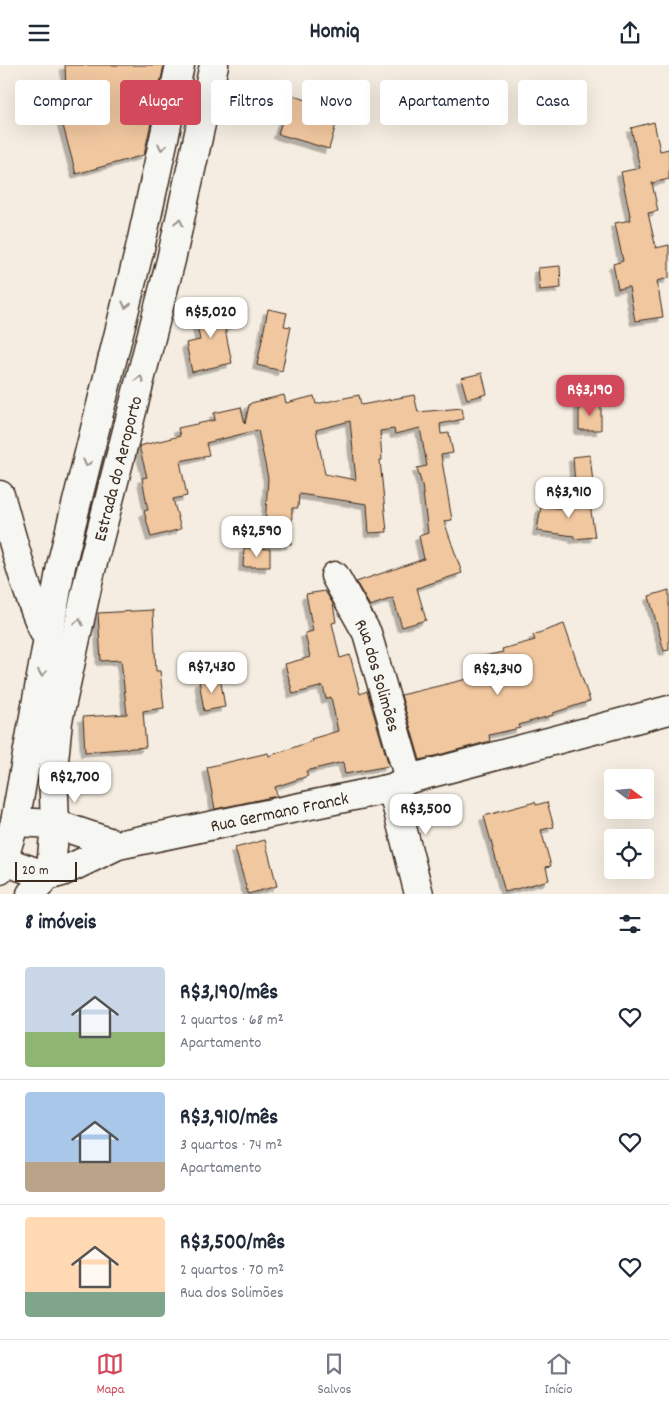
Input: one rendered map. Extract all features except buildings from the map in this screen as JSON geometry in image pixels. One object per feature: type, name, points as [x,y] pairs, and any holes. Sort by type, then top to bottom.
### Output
[{"type":"main road","name":"Estrada do Aeroporto","points":[[39,885],[51,868],[55,824],[47,716],[47,641],[61,566],[140,248],[180,65]]},
{"type":"main road","name":"Estrada do Aeroporto","points":[[15,823],[47,716],[69,665],[89,578],[171,260],[214,65]]},
{"type":"main road","points":[[0,495],[47,641],[69,665]]},
{"type":"main road","name":"Rua dos Solimões","points":[[335,576],[367,633],[400,784],[419,894]]},
{"type":"main road","name":"Rua Germano Franck","points":[[39,885],[118,845],[400,784],[669,710]]},
{"type":"main road","points":[[39,885],[2,865],[15,823],[55,824],[118,845]]}]
